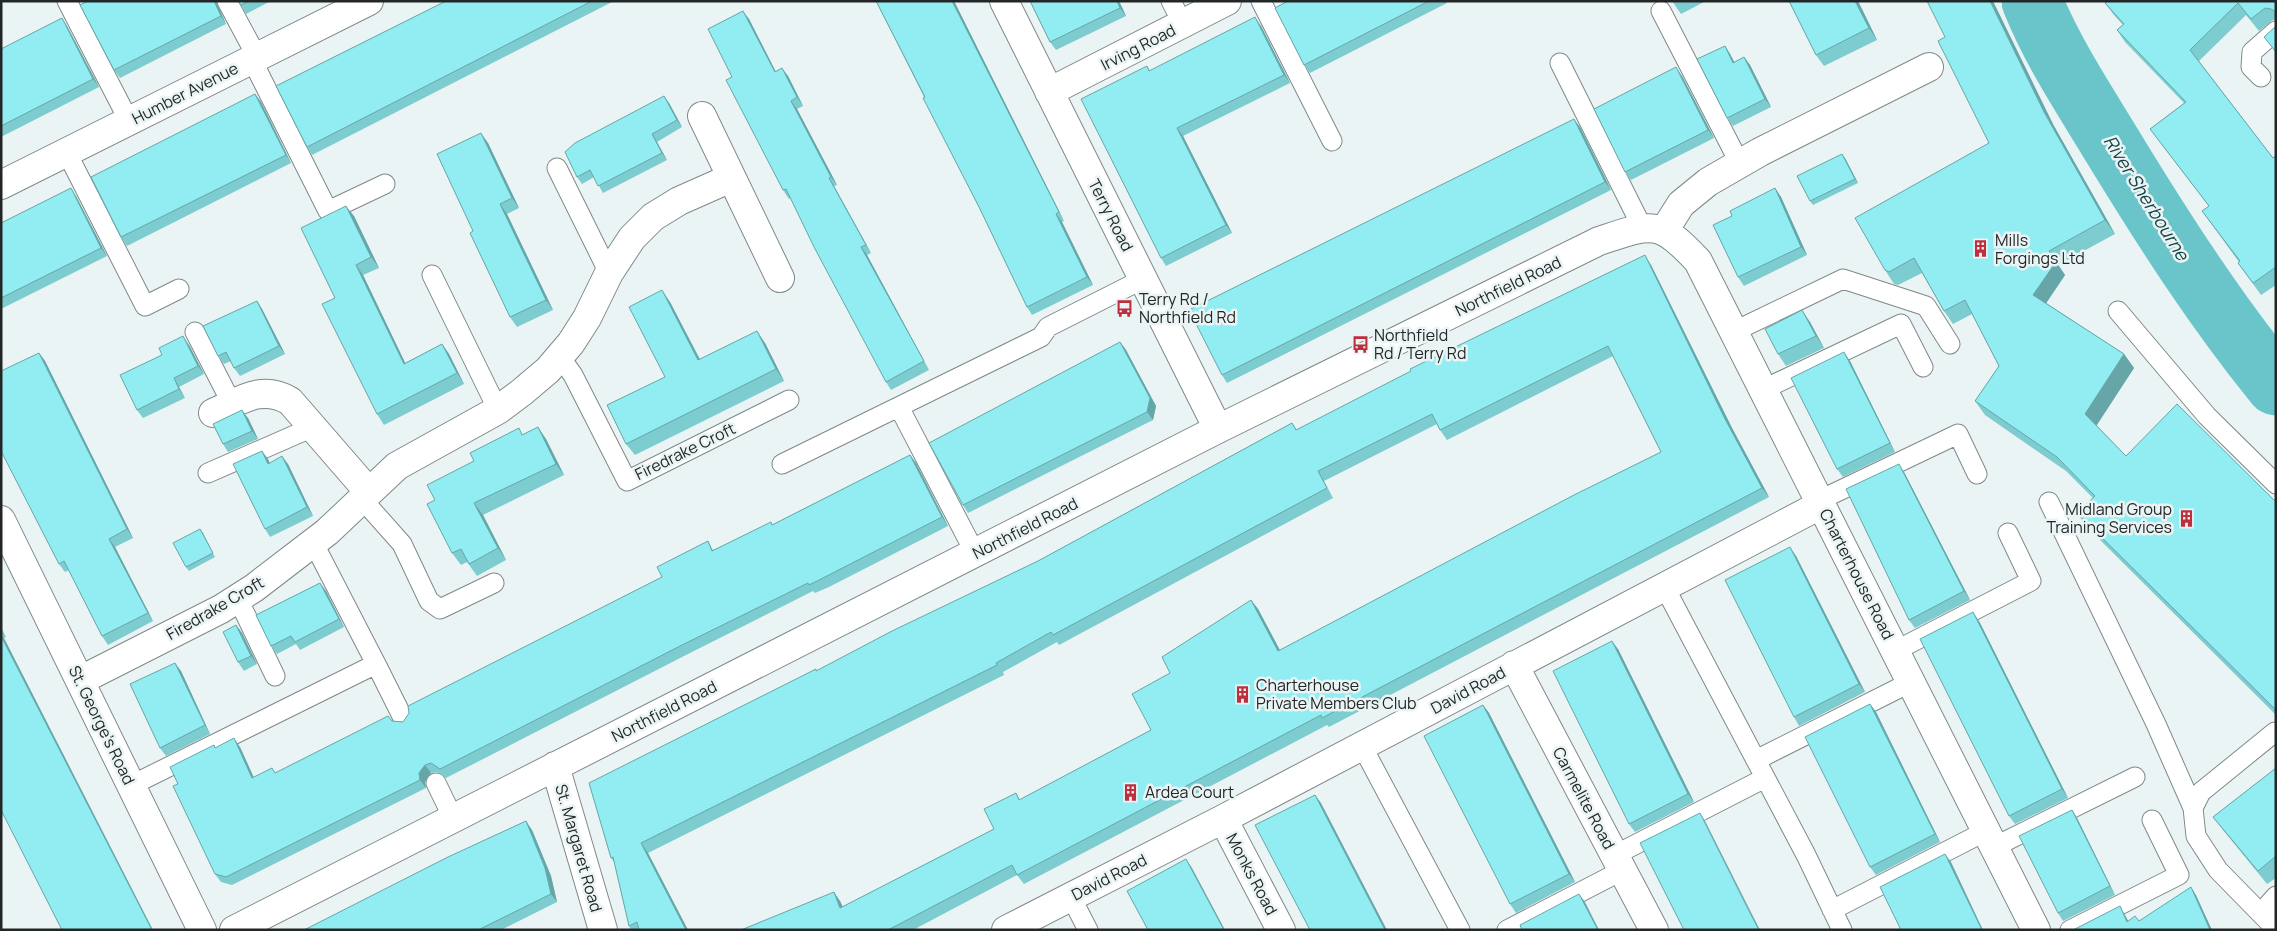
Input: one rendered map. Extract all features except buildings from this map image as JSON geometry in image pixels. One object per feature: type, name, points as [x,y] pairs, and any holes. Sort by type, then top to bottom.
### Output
[{"type":"street","name":"Humber Avenue","points":[[1,185],[369,1]]},
{"type":"street","name":"Terry Road","points":[[1004,1],[1218,430]]},
{"type":"street","name":"Irving Road","points":[[1049,92],[1177,13],[1227,1]]},
{"type":"street","points":[[1653,229],[1708,182],[1929,67]]},
{"type":"street","points":[[702,116],[780,278]]},
{"type":"street","name":"Firedrake Croft","points":[[81,680],[238,599],[290,562],[405,461],[498,410],[528,387],[560,357],[587,318],[609,273],[632,238],[653,217],[679,201],[731,178]]},
{"type":"street","name":"Charterhouse Road","points":[[1653,229],[1680,242],[1698,261],[2036,930]]},
{"type":"street","name":"Northfield Road","points":[[234,930],[975,552],[1599,241],[1653,229]]},
{"type":"street","points":[[223,409],[254,394],[267,392],[280,394],[290,400],[313,427],[365,496]]},
{"type":"street","name":"David Road","points":[[1006,930],[1223,819],[1821,502]]},
{"type":"street","name":"St. George's Road","points":[[1,520],[202,930]]},
{"type":"street","name":"Carmelite Road","points":[[1514,665],[1654,930]]},
{"type":"street","name":"St. Margaret Road","points":[[555,766],[603,930]]},
{"type":"street","name":"Monks Road","points":[[1223,819],[1281,930]]},
{"type":"lane","points":[[67,1],[129,122]]},
{"type":"lane","points":[[228,1],[328,211],[385,184]]},
{"type":"lane","points":[[1261,1],[1332,141]]},
{"type":"lane","points":[[1661,11],[1740,164]]},
{"type":"lane","points":[[2261,77],[2251,67],[2252,52],[2276,31]]},
{"type":"lane","points":[[1560,63],[1653,229]]},
{"type":"lane","points":[[66,153],[145,306],[179,289]]},
{"type":"lane","points":[[558,168],[609,273]]},
{"type":"lane","points":[[432,275],[498,410]]},
{"type":"lane","points":[[782,464],[1041,337],[1048,328],[1143,278]]},
{"type":"lane","points":[[1733,332],[1843,279],[1926,306],[1950,344]]},
{"type":"lane","points":[[2118,311],[2207,416],[2276,484]]},
{"type":"lane","points":[[1762,390],[1901,324],[1923,367]]},
{"type":"lane","points":[[195,332],[223,409]]},
{"type":"lane","name":"Firedrake Croft","points":[[560,357],[573,375],[626,480],[789,400]]},
{"type":"lane","points":[[899,407],[975,552]]},
{"type":"lane","points":[[208,473],[313,427]]},
{"type":"lane","points":[[1821,502],[1958,434],[1977,474]]},
{"type":"lane","points":[[365,496],[402,544],[429,601],[440,609],[494,583]]},
{"type":"lane","points":[[2049,502],[2156,724],[2193,808],[2196,836],[2218,870],[2273,926]]},
{"type":"lane","points":[[1895,651],[2031,581],[2008,533]]},
{"type":"lane","points":[[313,542],[404,720]]},
{"type":"lane","points":[[1664,586],[1756,760],[1835,923],[1990,839],[2135,777]]},
{"type":"lane","points":[[238,599],[275,676]]},
{"type":"lane","points":[[132,785],[376,664]]},
{"type":"lane","points":[[1756,760],[1911,682]]},
{"type":"lane","points":[[2193,808],[2201,792],[2275,732]]},
{"type":"lane","points":[[1362,746],[1460,930]]},
{"type":"lane","points":[[1507,930],[1765,778]]},
{"type":"lane","points":[[436,783],[453,818]]},
{"type":"lane","points":[[2070,930],[2179,875],[2152,820]]},
{"type":"lane","points":[[2273,926],[2268,904],[2276,896]]},
{"type":"lane","points":[[1071,897],[1088,930]]},
{"type":"waterway","name":"River Sherbourne","points":[[2032,1],[2049,39],[2070,76],[2151,208],[2190,269],[2276,385]]},
{"type":"place","name":"Mills Forgings Ltd","points":[[1981,249]]},
{"type":"place","name":"Terry Rd / Northfield Rd","points":[[1125,308]]},
{"type":"place","name":"Northfield Rd / Terry Rd","points":[[1360,344]]},
{"type":"place","name":"Midland Group Training Services","points":[[2186,518]]},
{"type":"place","name":"Charterhouse Private Members Club","points":[[1242,694]]},
{"type":"place","name":"Ardea Court","points":[[1131,792]]}]
